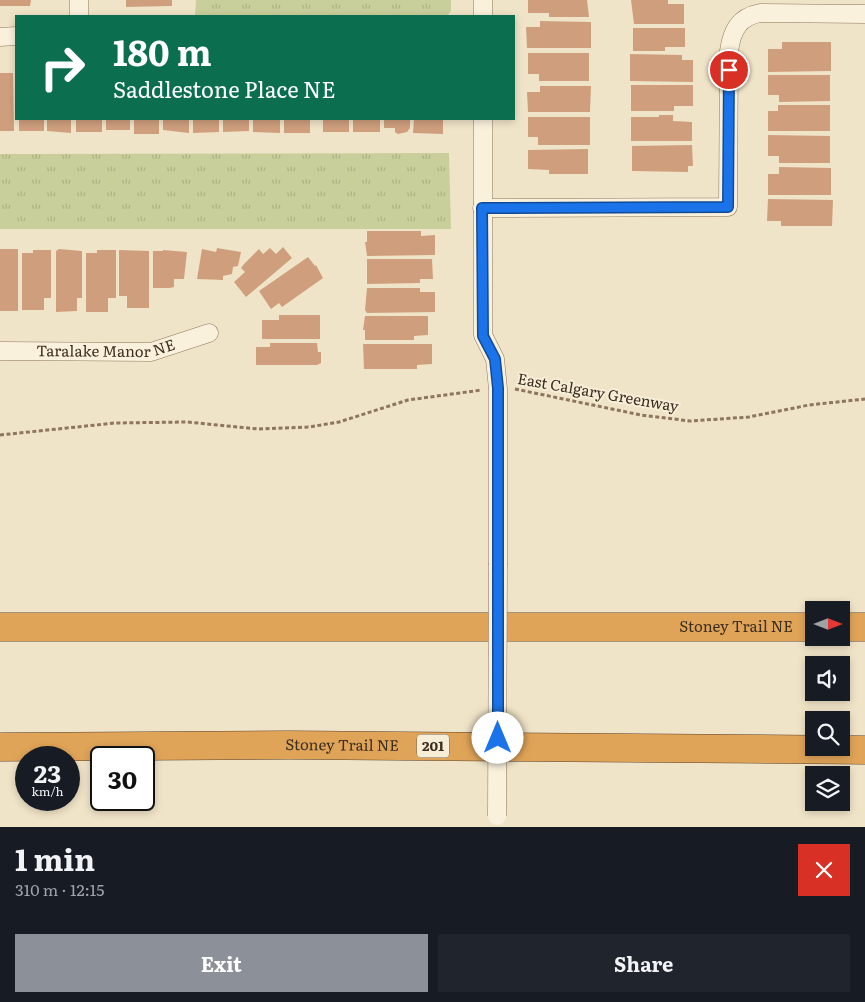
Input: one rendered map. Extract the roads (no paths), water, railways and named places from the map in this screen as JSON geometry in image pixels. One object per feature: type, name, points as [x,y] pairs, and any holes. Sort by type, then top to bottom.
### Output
[{"type":"highway","name":"Stoney Trail NE","points":[[0,627],[805,627]]},
{"type":"highway","points":[[850,627],[865,627]]},
{"type":"highway","name":"Stoney Trail NE","points":[[0,747],[289,745],[865,750]]},
{"type":"street","points":[[79,0],[79,15]]},
{"type":"street","points":[[483,0],[483,15]]},
{"type":"street","points":[[482,208],[728,207],[730,51],[733,32],[738,23],[750,15],[760,13],[865,14]]},
{"type":"street","points":[[0,36],[15,36]]},
{"type":"street","points":[[483,120],[483,336],[495,359],[498,388],[497,822]]},
{"type":"street","name":"Taralake Manor NE","points":[[0,351],[151,352],[208,333]]}]
